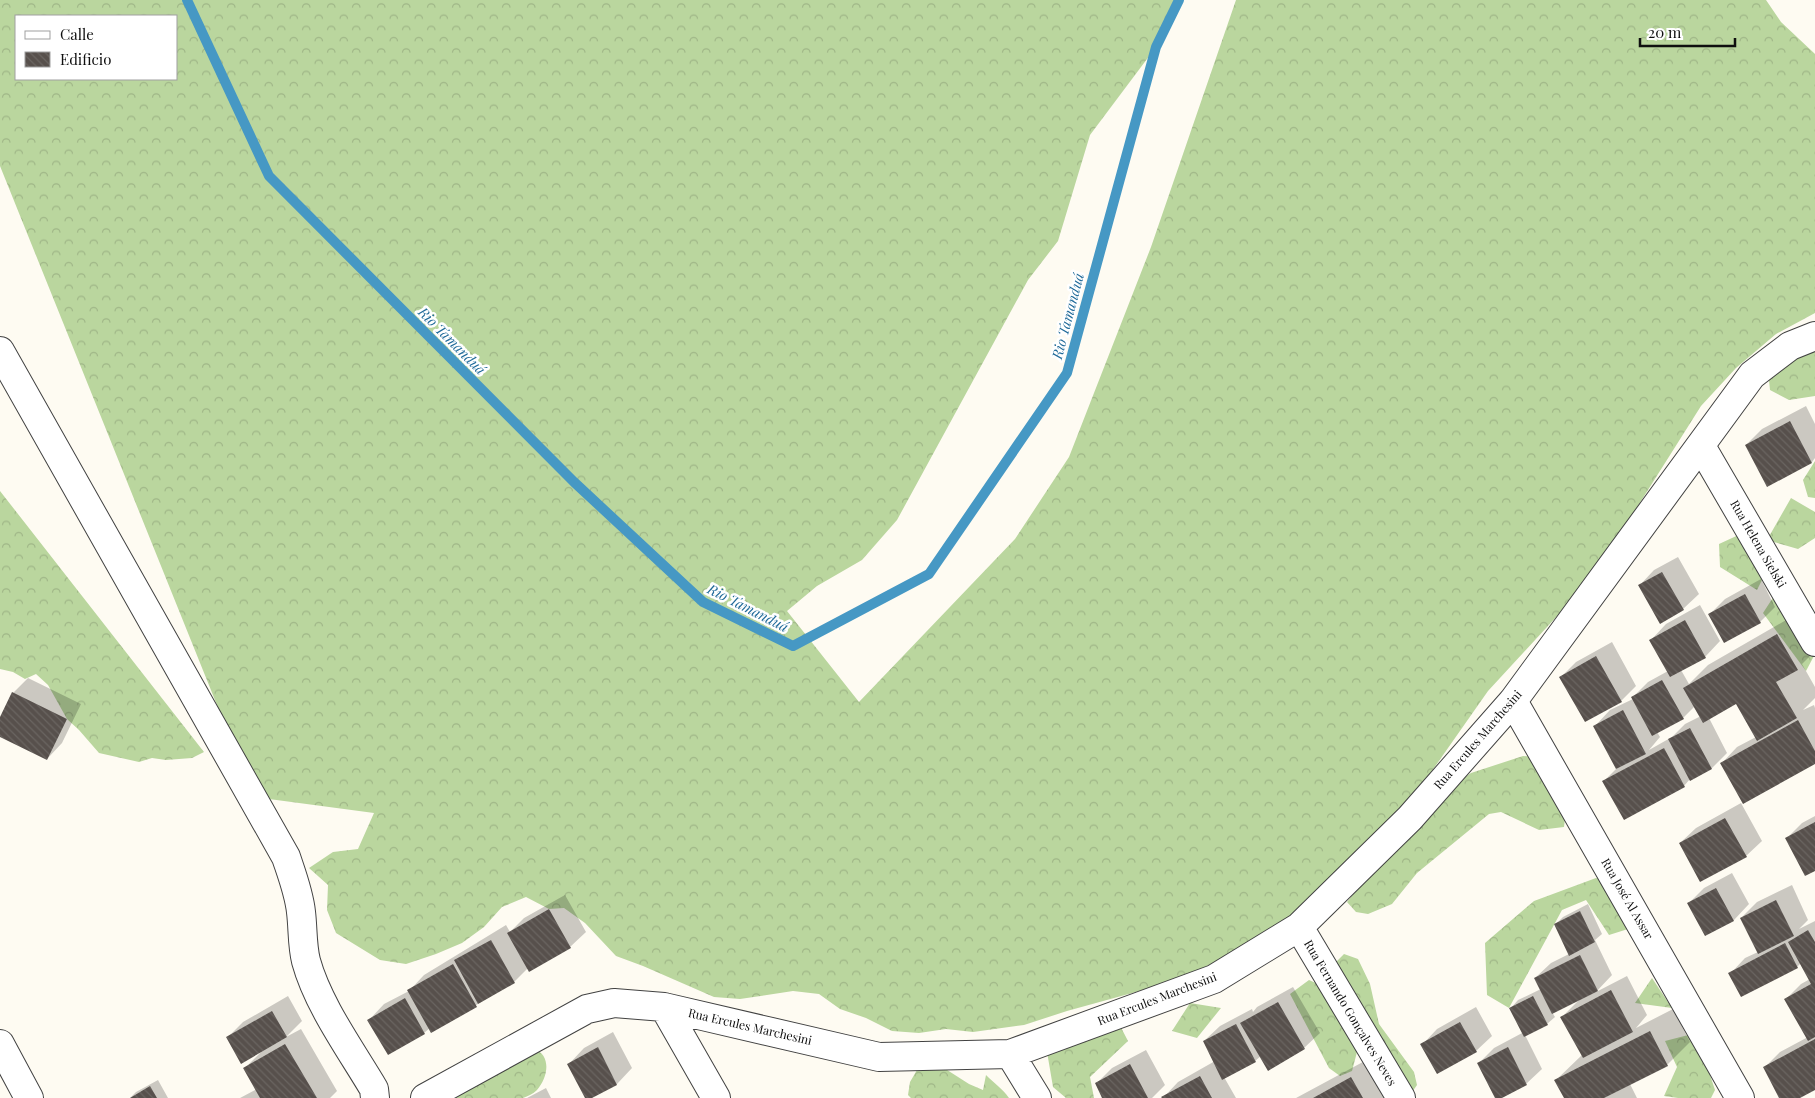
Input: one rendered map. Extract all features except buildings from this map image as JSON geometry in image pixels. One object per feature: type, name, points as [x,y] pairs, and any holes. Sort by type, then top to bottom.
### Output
[{"type":"street","name":"Rua Ercules Marchesini","points":[[425,1098],[587,1009],[614,1003],[664,1007],[879,1058],[1010,1054],[1214,979],[1299,927],[1410,818],[1513,701],[1752,375],[1790,346],[1815,336]]},
{"type":"street","points":[[3,364],[286,857],[296,885],[306,960],[313,981],[322,1002],[374,1089],[375,1098]]},
{"type":"street","name":"Rua Helena Sielski","points":[[1701,446],[1815,642]]},
{"type":"street","name":"Rua José Al Assar","points":[[1513,701],[1740,1098]]},
{"type":"street","name":"Rua Fernando Gonçalves Neves","points":[[1299,927],[1401,1098]]},
{"type":"street","points":[[664,1007],[716,1098]]},
{"type":"street","points":[[0,1044],[29,1098]]},
{"type":"street","points":[[1010,1054],[1037,1098]]},
{"type":"green space","points":[[0,0],[1175,0],[1156,47],[1090,135],[1058,241],[1028,280],[897,520],[862,560],[817,586],[787,611],[859,702],[1015,539],[1069,457],[1151,247],[1236,0],[1766,0],[1781,22],[1815,54],[1815,313],[1776,334],[1736,368],[1701,406],[1593,577],[1488,691],[1401,815],[1383,834],[1266,937],[1220,960],[1172,982],[1024,1025],[973,1032],[946,1029],[919,1033],[892,1031],[866,1018],[840,1009],[819,994],[793,991],[740,999],[714,997],[616,956],[585,923],[564,908],[549,909],[526,897],[502,907],[484,927],[462,943],[406,964],[380,960],[336,933],[327,910],[328,885],[309,868],[333,852],[358,849],[374,813],[254,797],[0,166]]},
{"type":"green space","points":[[1815,348],[1815,396],[1789,400],[1770,390],[1768,371]]},
{"type":"green space","points":[[1815,461],[1815,498],[1808,497],[1803,480]]},
{"type":"green space","points":[[0,491],[204,752],[192,758],[166,760],[152,758],[139,762],[99,753],[67,719],[48,685],[36,674],[25,679],[13,672],[0,669]]},
{"type":"green space","points":[[1791,498],[1815,512],[1815,538],[1798,549],[1767,540]]},
{"type":"green space","points":[[1745,532],[1769,566],[1757,590],[1720,567],[1719,544]]},
{"type":"green space","points":[[1774,596],[1815,654],[1806,671],[1763,613]]},
{"type":"green space","points":[[1523,756],[1536,757],[1567,802],[1564,827],[1539,830],[1501,812],[1489,814],[1417,873],[1392,904],[1368,914],[1356,912],[1347,902],[1374,868],[1446,789],[1471,773]]},
{"type":"green space","points":[[1596,878],[1610,881],[1628,929],[1609,935],[1586,900],[1562,910],[1509,1008],[1487,995],[1485,943],[1534,901]]},
{"type":"green space","points":[[1344,954],[1358,959],[1370,984],[1379,1024],[1414,1072],[1417,1085],[1410,1095],[1334,964]]},
{"type":"green space","points":[[1652,978],[1672,1008],[1635,1003]]},
{"type":"green space","points":[[1309,980],[1320,985],[1357,1052],[1352,1071],[1340,1076],[1329,1068],[1290,994]]},
{"type":"green space","points":[[1190,1003],[1221,1008],[1197,1038],[1172,1031]]},
{"type":"green space","points":[[1091,1009],[1113,1012],[1128,1041],[1090,1077],[1094,1098],[1066,1098],[1053,1087],[1046,1046],[1053,1032]]},
{"type":"green space","points":[[1696,1033],[1715,1090],[1711,1098],[1664,1096],[1677,1067],[1665,1041]]},
{"type":"green space","points":[[534,1049],[544,1056],[546,1073],[541,1085],[530,1095],[523,1098],[442,1098]]},
{"type":"green space","points":[[944,1068],[969,1084],[983,1090],[986,1075],[1009,1098],[911,1098],[908,1095],[910,1082],[917,1070]]},
{"type":"waterway","name":"Rio Tamanduá","points":[[187,0],[269,176],[574,482],[703,602],[793,646],[929,574],[1067,373],[1156,47],[1179,0]]}]
